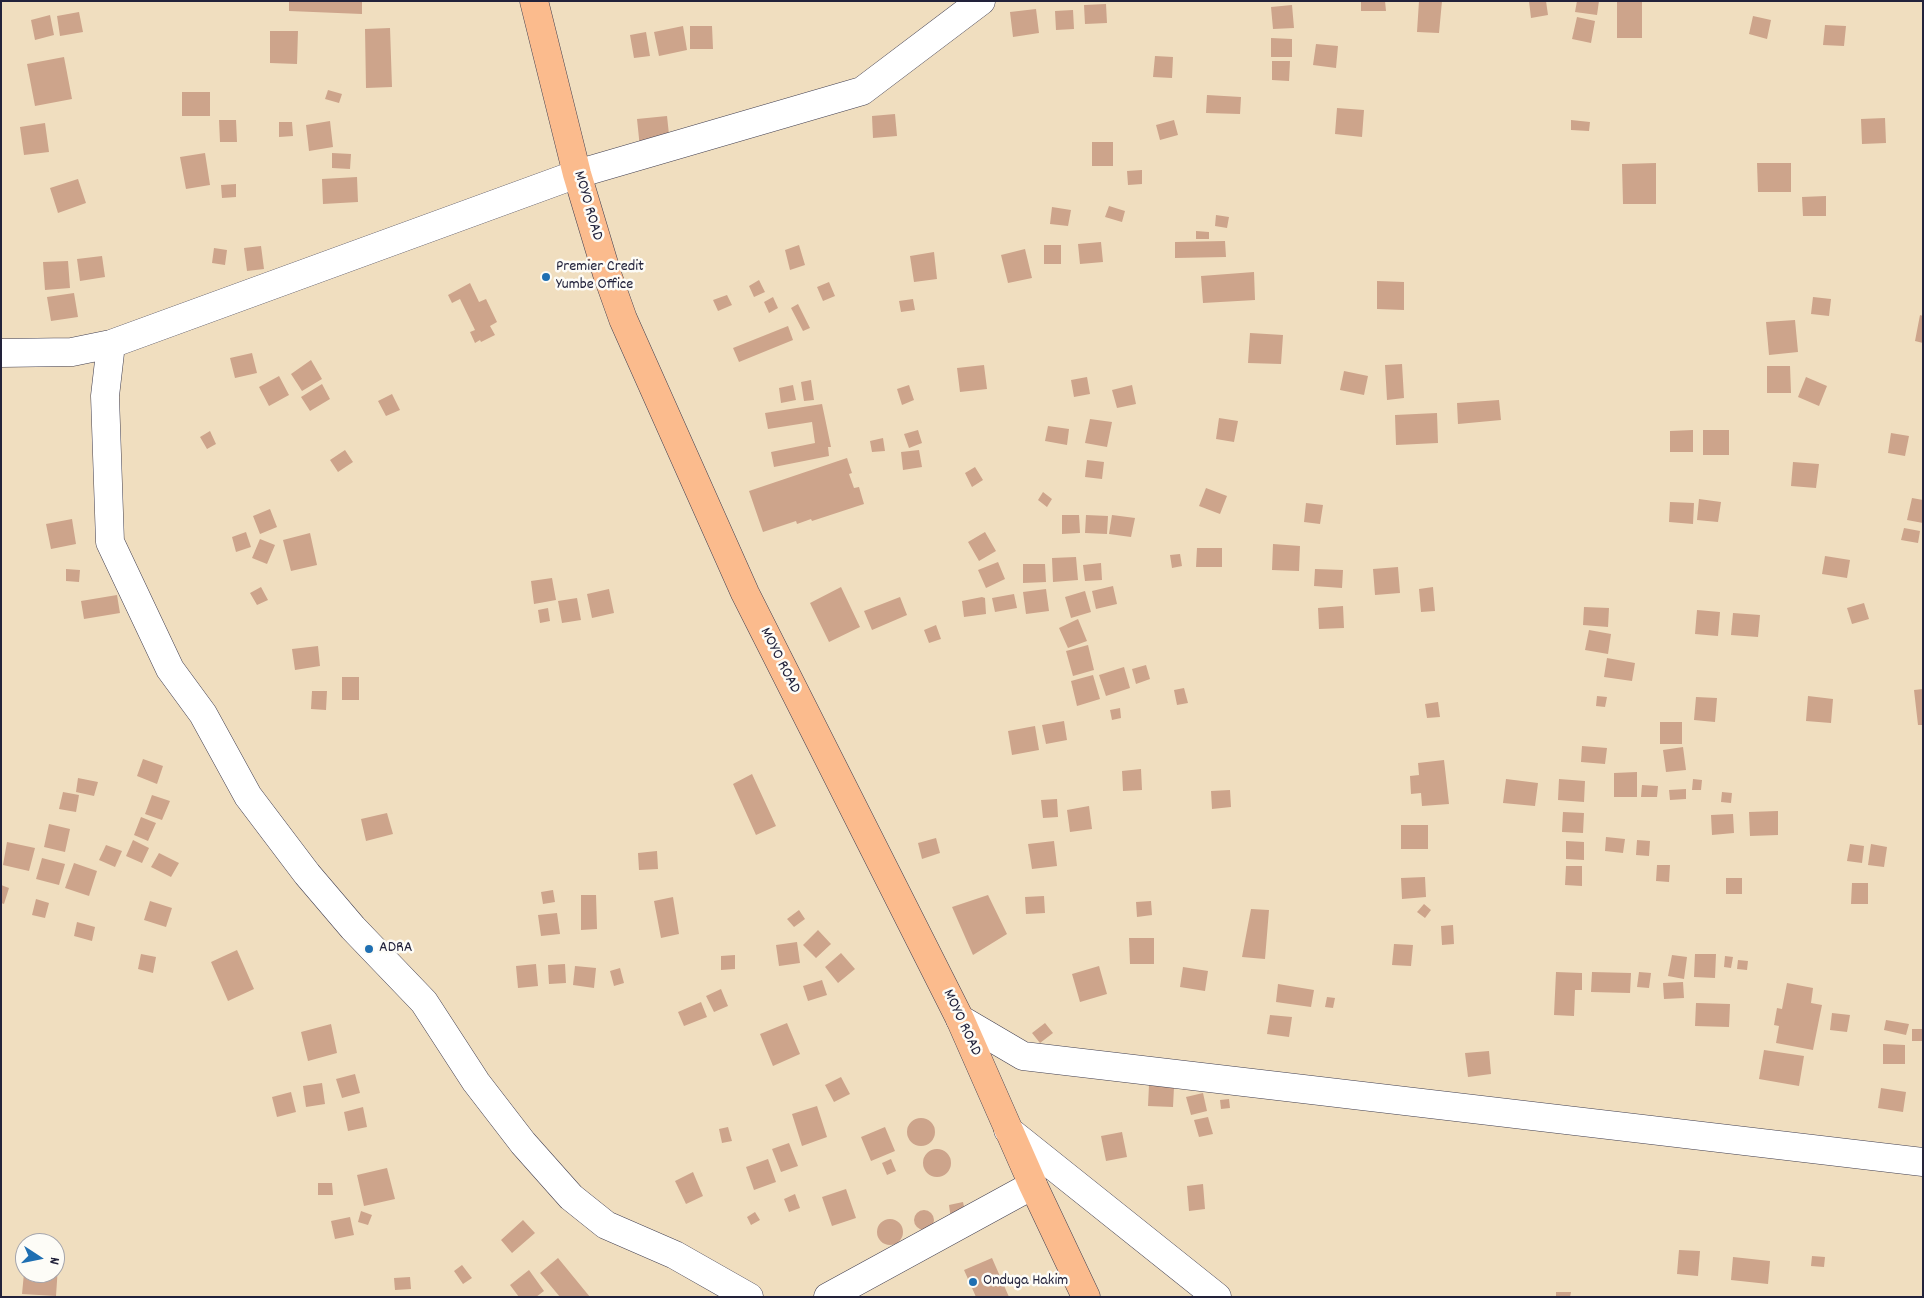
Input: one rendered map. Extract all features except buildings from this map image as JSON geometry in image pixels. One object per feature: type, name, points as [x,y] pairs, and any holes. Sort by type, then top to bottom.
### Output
[{"type":"main road","name":"MOYO ROAD","points":[[534,1],[577,174],[623,320],[745,593],[960,1019],[1008,1130],[1086,1297]]},
{"type":"street","points":[[1,353],[72,352],[112,344],[577,174],[862,91],[981,1]]},
{"type":"street","points":[[112,344],[105,396],[110,542],[170,669],[203,714],[248,796],[307,874],[353,928],[424,1002],[476,1082],[523,1143],[571,1197],[606,1225],[675,1255],[750,1297]]},
{"type":"street","points":[[72,352],[105,396]]},
{"type":"street","points":[[960,1019],[1023,1056],[1923,1162]]},
{"type":"street","points":[[1008,1130],[1217,1297]]},
{"type":"street","points":[[828,1297],[1033,1185]]},
{"type":"place","name":"Premier Credit Yumbe Office","points":[[546,277]]},
{"type":"place","name":"ADRA","points":[[369,949]]},
{"type":"place","name":"Onduga Hakim","points":[[973,1282]]}]
